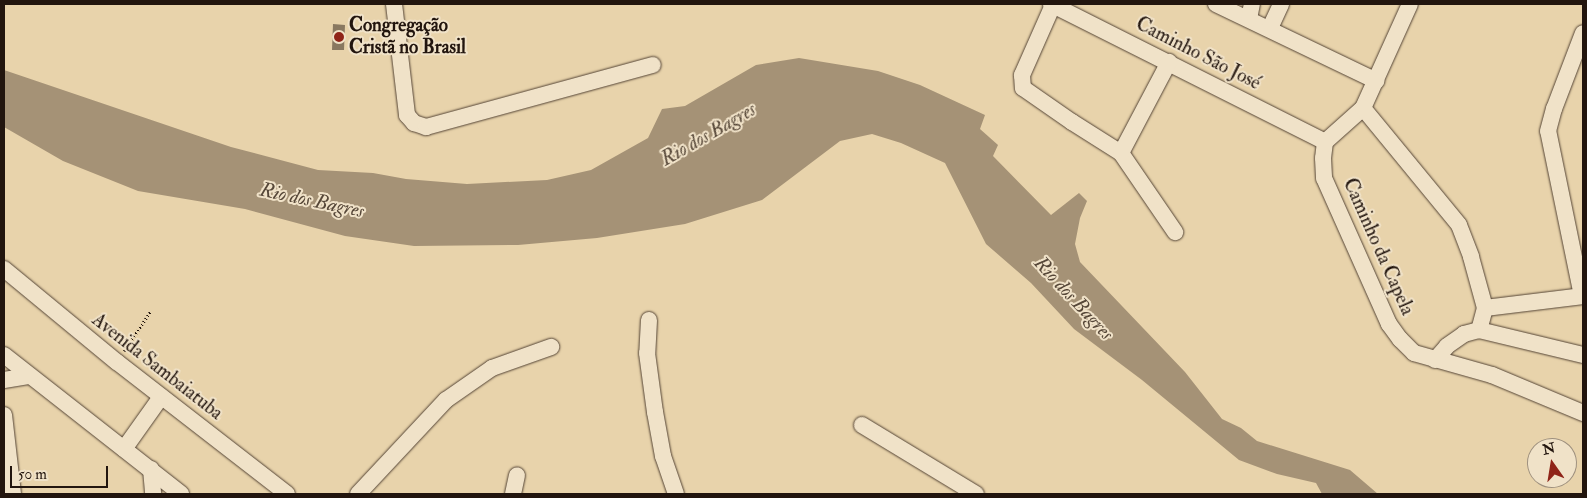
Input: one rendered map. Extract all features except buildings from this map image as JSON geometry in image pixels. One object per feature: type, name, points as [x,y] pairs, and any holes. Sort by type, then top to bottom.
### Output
[{"type":"street","points":[[394,4],[407,115],[414,123],[426,127],[653,65]]},
{"type":"street","points":[[1052,4],[1022,75],[1023,88],[1121,153],[1175,232]]},
{"type":"street","name":"Caminho São José","points":[[1052,4],[1325,142]]},
{"type":"street","points":[[1270,28],[1281,4]]},
{"type":"street","points":[[1325,142],[1364,108],[1410,4]]},
{"type":"street","points":[[1221,5],[1251,11],[1270,28],[1377,81]]},
{"type":"street","points":[[1485,308],[1583,296],[1548,131],[1554,109],[1583,33]]},
{"type":"street","points":[[1121,153],[1169,62]]},
{"type":"street","points":[[1364,108],[1460,225],[1485,308],[1479,330]]},
{"type":"street","name":"Caminho da Capela","points":[[1325,142],[1323,158],[1324,178],[1390,324],[1400,340],[1414,353],[1492,375],[1583,413]]},
{"type":"street","name":"Avenida Sambaiatuba","points":[[4,269],[161,397],[287,494]]},
{"type":"street","points":[[649,320],[647,353],[654,412],[663,456],[676,494]]},
{"type":"street","points":[[1435,360],[1447,346],[1464,334],[1479,330],[1583,355]]},
{"type":"street","points":[[358,494],[446,400],[492,368],[551,347]]},
{"type":"street","points":[[4,355],[181,494]]},
{"type":"street","points":[[4,380],[30,376]]},
{"type":"street","points":[[124,449],[161,397]]},
{"type":"street","points":[[4,415],[13,494]]},
{"type":"street","points":[[862,425],[976,494]]},
{"type":"street","points":[[150,470],[153,494]]},
{"type":"street","points":[[513,494],[517,475]]},
{"type":"path","points":[[117,362],[150,312]]},
{"type":"water","name":"Rio dos Bagres","points":[[799,58],[878,71],[920,85],[985,115],[980,129],[998,145],[993,156],[1051,215],[1079,193],[1087,201],[1080,218],[1075,244],[1080,262],[1185,372],[1222,419],[1241,428],[1257,441],[1350,470],[1378,494],[1322,494],[1316,483],[1277,474],[1239,460],[1142,380],[1074,329],[1031,283],[986,244],[945,163],[901,143],[872,134],[840,141],[762,200],[685,224],[597,238],[518,245],[414,246],[345,236],[245,209],[138,191],[63,161],[4,127],[4,70],[231,147],[318,170],[373,173],[406,179],[467,184],[547,180],[591,170],[648,138],[662,109],[685,106],[756,65]]},
{"type":"place","name":"Congregação Cristã no Brasil","points":[[339,37]]}]
